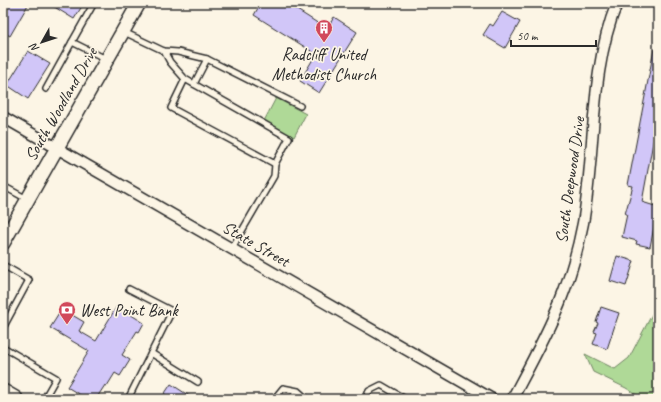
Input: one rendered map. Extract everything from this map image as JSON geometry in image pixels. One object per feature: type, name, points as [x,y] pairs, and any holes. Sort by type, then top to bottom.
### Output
[{"type":"main road","points":[[3,392],[15,399]]},
{"type":"street","name":"South Woodland Drive","points":[[5,236],[28,199],[140,3]]},
{"type":"street","name":"South Deepwood Drive","points":[[512,399],[555,314],[575,255],[583,223],[602,54],[608,26],[617,3]]},
{"type":"street","name":"State Street","points":[[3,117],[492,399]]},
{"type":"lane","points":[[46,89],[94,3]]},
{"type":"lane","points":[[123,32],[164,51],[178,52],[207,59],[300,106]]},
{"type":"lane","points":[[72,42],[107,60]]},
{"type":"lane","points":[[164,51],[170,62],[185,79],[289,138],[275,164],[274,176],[232,248]]},
{"type":"lane","points":[[194,84],[207,59]]},
{"type":"lane","points":[[185,79],[171,108],[275,164]]},
{"type":"lane","points":[[3,186],[28,199]]},
{"type":"lane","points":[[3,266],[29,280],[3,328]]},
{"type":"lane","points":[[128,399],[172,311],[129,288]]},
{"type":"lane","points":[[3,347],[56,378],[44,399]]},
{"type":"lane","points":[[151,354],[198,382]]},
{"type":"lane","points":[[365,399],[369,391],[381,385],[405,399]]},
{"type":"lane","points":[[274,399],[283,388],[298,391],[307,399]]},
{"type":"green space","points":[[276,98],[306,114],[294,137],[264,121]]},
{"type":"green space","points":[[658,303],[658,399],[643,399],[626,388],[593,372],[585,354],[615,369],[629,358]]},
{"type":"building","points":[[7,3],[29,3],[10,36],[3,32],[3,11]]},
{"type":"building","points":[[48,3],[84,3],[74,19]]},
{"type":"building","name":"Radcliff United Methodist Church","points":[[261,3],[286,3],[327,29],[334,17],[357,32],[319,93],[300,81],[316,54],[254,15]]},
{"type":"building","points":[[502,12],[520,22],[505,48],[483,35],[490,24],[493,26]]},
{"type":"building","points":[[654,49],[658,49],[658,115],[642,202],[658,207],[650,247],[636,244],[637,241],[622,237],[627,214],[625,214],[633,186],[628,185]]},
{"type":"building","points":[[28,51],[50,64],[28,99],[7,85]]},
{"type":"building","points":[[617,256],[634,261],[626,286],[610,281]]},
{"type":"building","points":[[117,306],[144,323],[139,332],[137,331],[122,355],[130,360],[120,376],[115,373],[107,386],[105,385],[96,399],[87,399],[67,387],[89,351],[50,328],[62,309],[84,322],[79,331],[96,341]]},
{"type":"building","points":[[601,307],[619,313],[607,349],[593,344],[597,333],[594,332],[598,323],[596,322]]},
{"type":"building","points":[[171,384],[194,399],[161,399]]},
{"type":"place","name":"Radcliff United Methodist Church","points":[[324,43]]},
{"type":"place","name":"West Point Bank","points":[[67,325]]}]
